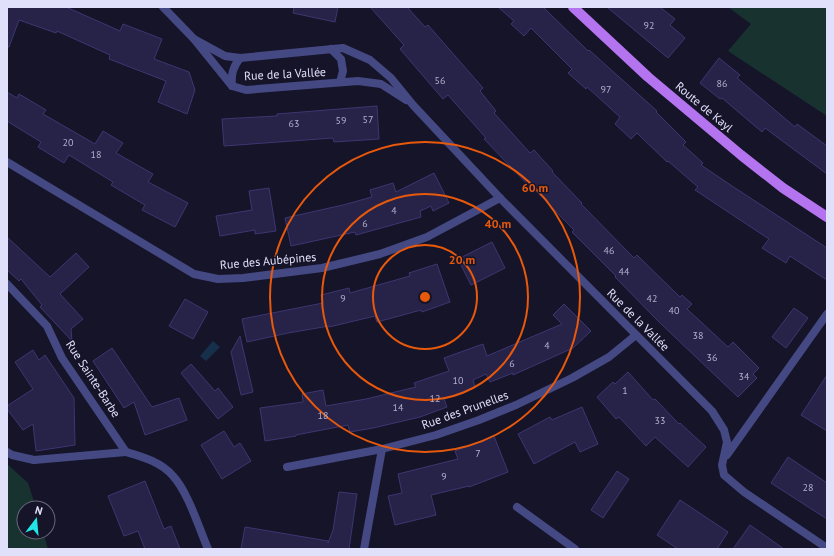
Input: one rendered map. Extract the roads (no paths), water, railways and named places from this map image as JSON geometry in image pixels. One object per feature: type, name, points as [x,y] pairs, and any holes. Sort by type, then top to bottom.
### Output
[{"type":"main road","name":"Route de Kayl","points":[[573,7],[648,77],[740,154],[783,188],[827,217]]},
{"type":"street","name":"Rue de la Vallée","points":[[163,7],[194,39],[232,86],[246,90],[340,82],[381,84],[413,105]]},
{"type":"street","name":"Rue de la Vallée","points":[[194,39],[225,56],[240,58],[342,48],[370,60],[391,78],[413,105],[500,198],[712,411],[724,430],[728,442],[722,465],[724,475],[744,492],[827,548]]},
{"type":"street","name":"Rue de la Vallée","points":[[331,49],[341,59],[343,71],[340,82]]},
{"type":"street","name":"Rue de la Vallée","points":[[232,86],[231,76],[233,67],[240,58]]},
{"type":"street","name":"Rue des Aubépines","points":[[7,162],[194,274],[218,279],[243,278],[322,268],[380,254],[427,237],[500,198]]},
{"type":"street","name":"Rue Sainte-Barbe","points":[[7,284],[47,326],[62,358],[126,452]]},
{"type":"street","points":[[725,457],[827,314]]},
{"type":"street","name":"Rue des Prunelles","points":[[287,467],[382,449],[479,420],[516,405],[572,378],[609,357],[636,335]]},
{"type":"street","points":[[364,549],[382,449]]},
{"type":"street","points":[[7,452],[12,455],[34,460],[126,452],[160,465],[173,475],[184,491],[208,549]]},
{"type":"street","points":[[517,507],[575,549]]},
{"type":"water","points":[[213,341],[220,347],[206,361],[200,356]]}]
